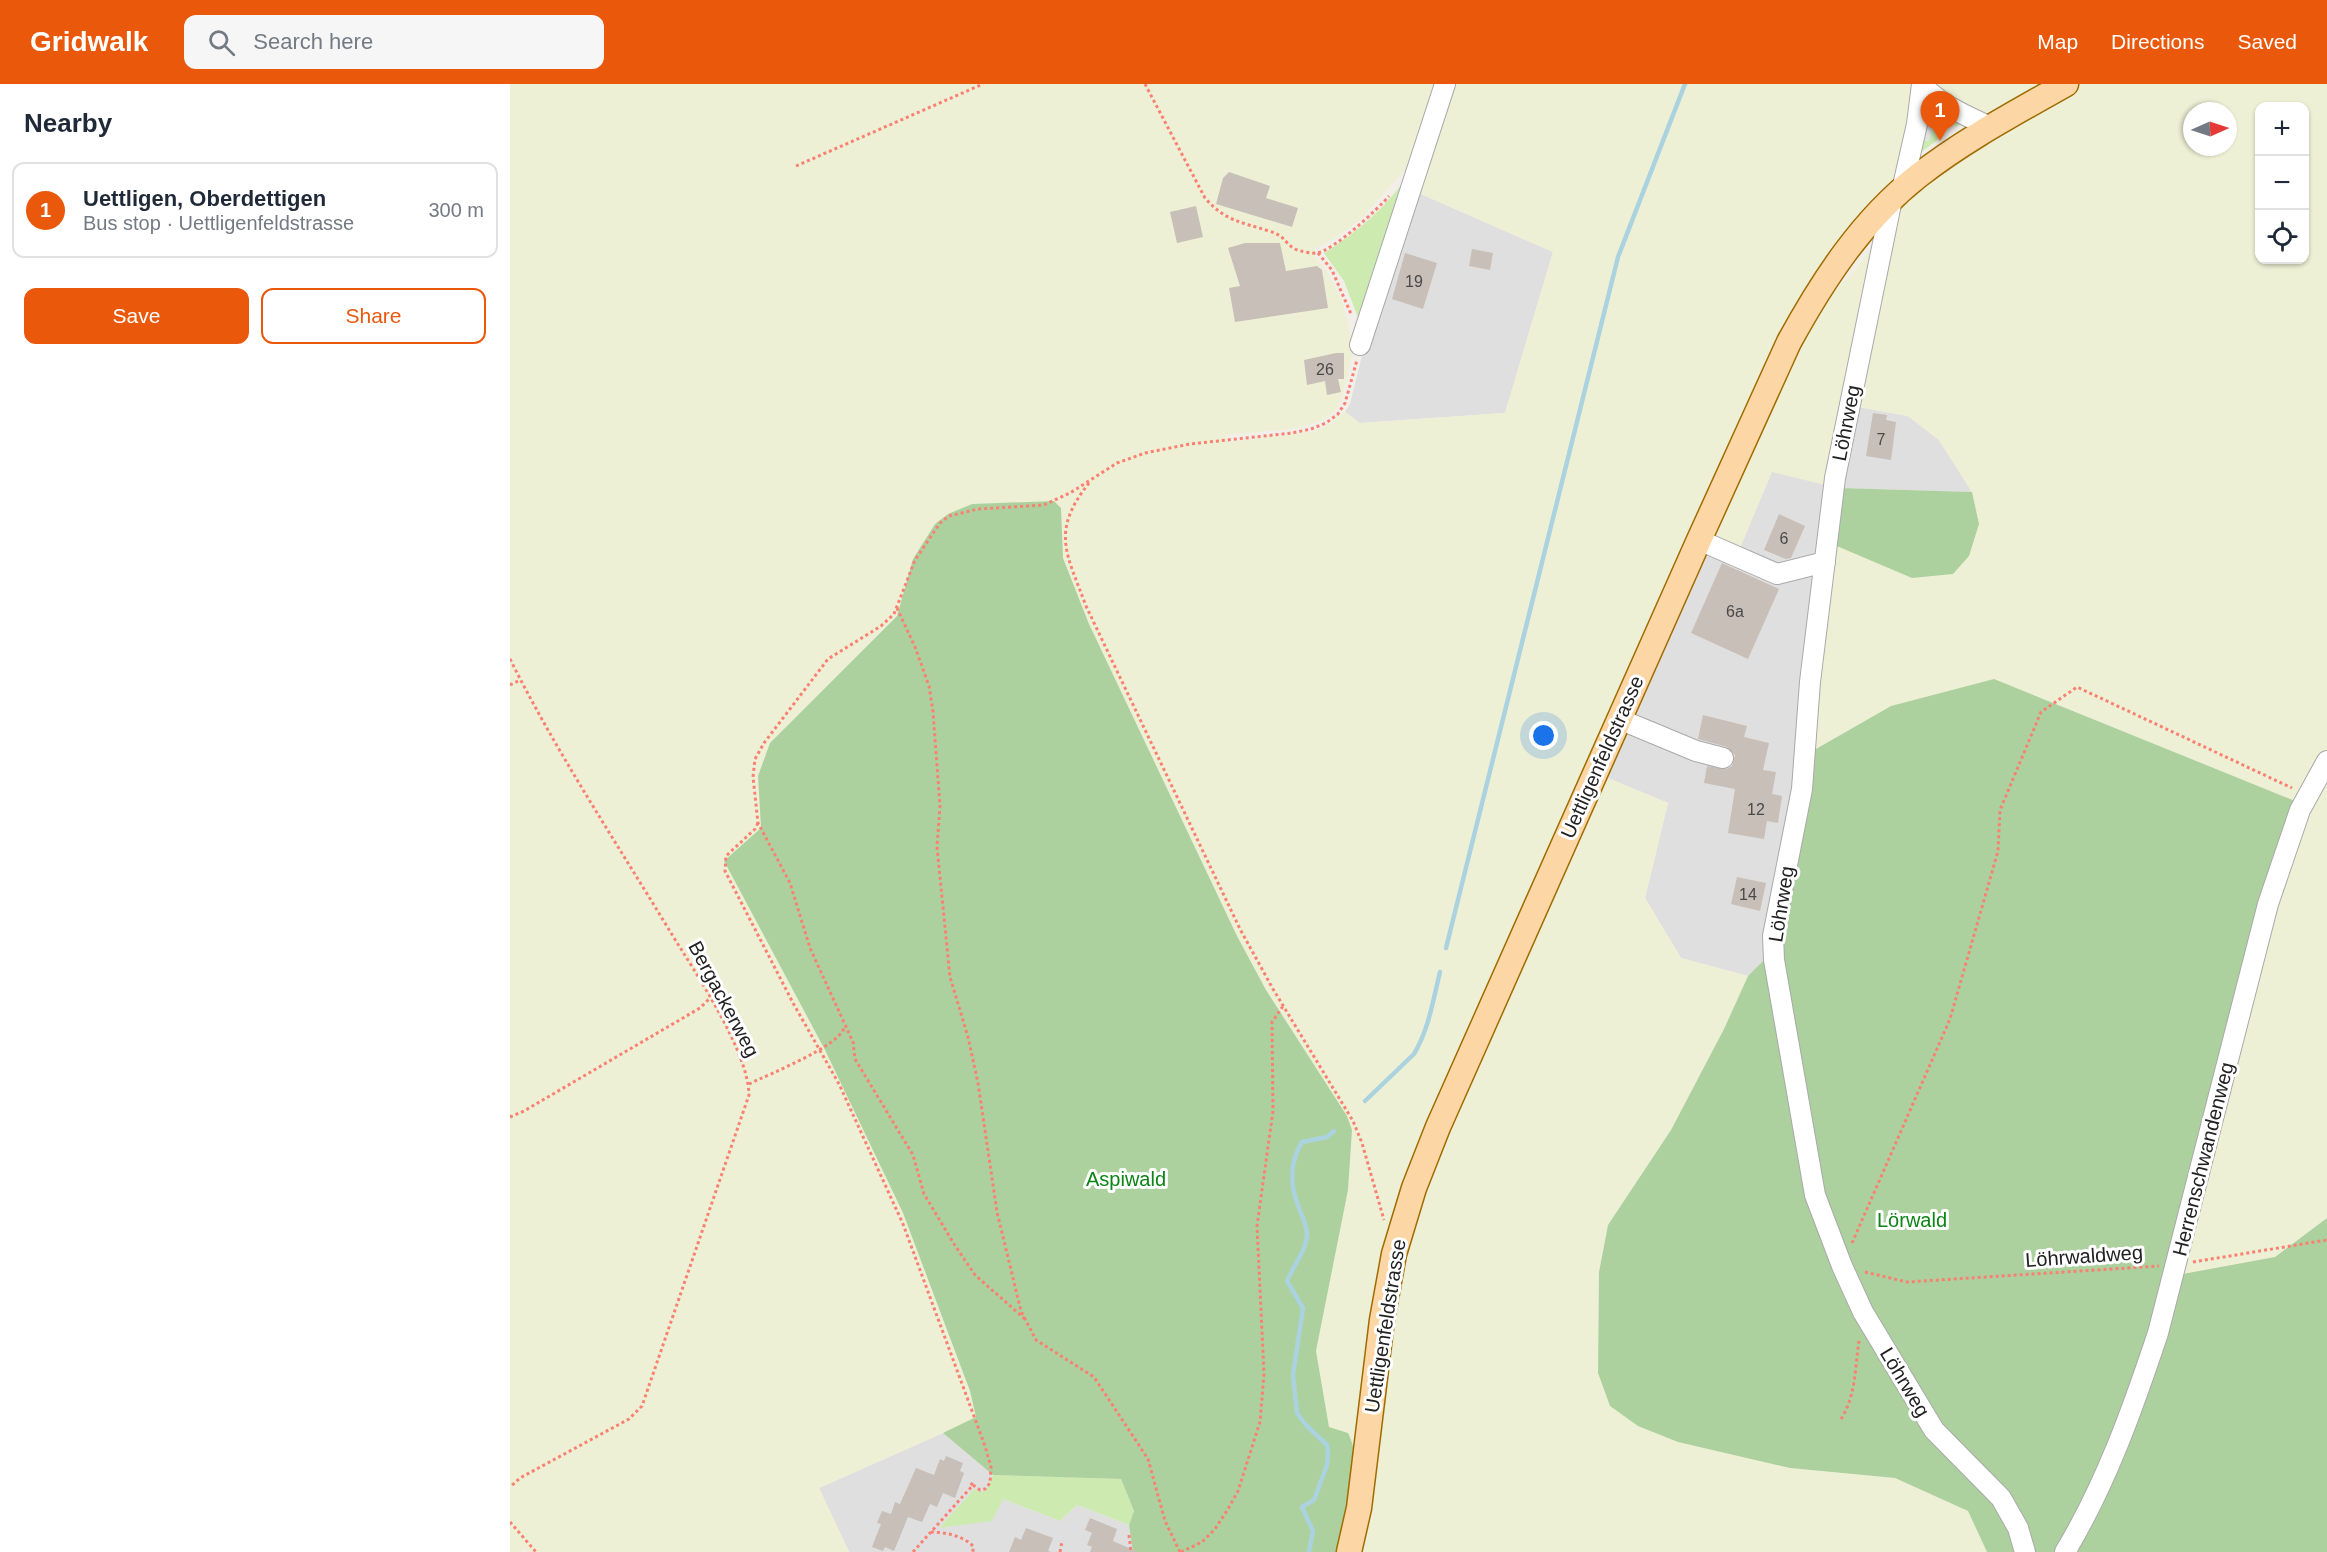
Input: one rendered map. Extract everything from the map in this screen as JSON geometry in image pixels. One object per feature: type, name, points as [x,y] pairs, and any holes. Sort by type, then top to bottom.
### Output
[{"type":"main road","name":"Uettligenfeldstrasse","points":[[1349,1552],[1359,1508],[1386,1291],[1407,1209],[1438,1126],[1699,540],[1790,342],[1816,293],[1849,248],[1897,195],[1950,152],[2066,84]]},
{"type":"street","points":[[1360,345],[1445,84]]},
{"type":"street","points":[[1922,85],[1948,107],[1990,127]]},
{"type":"street","name":"Löhrweg","points":[[1922,85],[1917,124],[1897,195],[1841,445],[1810,682],[1802,789],[1773,936],[1774,960],[1815,1195],[1842,1266],[1863,1312],[1934,1430],[2001,1498],[2018,1528],[2025,1552]]},
{"type":"street","points":[[1699,540],[1778,574],[1825,562]]},
{"type":"street","points":[[1619,719],[1696,751],[1723,758]]},
{"type":"street","name":"Herrenschwandenweg","points":[[2064,1552],[2109,1465],[2137,1395],[2158,1333],[2268,904],[2296,819],[2327,761]]},
{"type":"path","points":[[796,166],[983,84]]},
{"type":"path","points":[[1025,1319],[975,1275],[954,1244],[924,1194],[913,1155],[855,1059],[853,1042],[844,1027],[810,948],[790,883],[758,824],[753,777],[755,759],[764,743],[828,659],[881,626],[894,614],[915,560],[940,523],[949,516],[978,509],[1044,505],[1070,493],[1117,463],[1145,453],[1216,441],[1292,433],[1326,423],[1338,414],[1345,403],[1360,345],[1346,299],[1332,270],[1318,253],[1295,249],[1281,235],[1228,218],[1217,212],[1205,198],[1145,84]]},
{"type":"path","points":[[1318,253],[1365,221],[1393,192]]},
{"type":"path","points":[[1090,481],[1073,506],[1065,528],[1066,552],[1082,596],[1240,930],[1353,1121],[1362,1143],[1384,1220]]},
{"type":"path","points":[[897,608],[915,646],[929,686],[932,703],[940,806],[937,847],[950,977],[968,1037],[978,1083],[997,1212],[1021,1311],[1036,1340],[1094,1377],[1148,1459],[1165,1521],[1180,1552],[1202,1542],[1228,1509],[1238,1491],[1260,1422],[1264,1374],[1257,1227],[1273,1111],[1272,1022],[1283,1006]]},
{"type":"path","name":"Bergackerweg","points":[[510,659],[520,680],[710,998],[740,1055],[750,1095],[649,1391],[636,1414],[520,1478],[510,1487]]},
{"type":"path","points":[[510,684],[520,680]]},
{"type":"path","points":[[1842,1266],[1950,1019],[1998,851],[2000,810],[2041,712],[2077,687],[2307,795]]},
{"type":"path","points":[[758,824],[726,856],[725,871],[793,1003],[839,1084],[903,1224],[975,1416],[991,1467],[990,1483],[984,1490],[969,1482]]},
{"type":"path","points":[[510,1117],[691,1013],[710,998]]},
{"type":"path","points":[[749,1084],[820,1050],[842,1035],[844,1027]]},
{"type":"path","name":"Löhrwaldweg","points":[[1842,1266],[1907,1282],[2175,1265],[2327,1240]]},
{"type":"path","points":[[1841,1419],[1847,1410],[1852,1394],[1863,1312]]},
{"type":"path","points":[[913,1552],[973,1485]]},
{"type":"path","points":[[510,1522],[536,1552]]},
{"type":"path","points":[[931,1532],[944,1532],[968,1542],[973,1546],[973,1552]]},
{"type":"path","points":[[1129,1535],[1131,1552]]},
{"type":"path","points":[[1060,1552],[1062,1541]]},
{"type":"shaded area","points":[[1926,107],[1938,111],[1929,141],[1920,139]]},
{"type":"shaded area","points":[[1414,191],[1553,252],[1505,413],[1360,423],[1345,412],[1350,404],[1364,348]]},
{"type":"shaded area","points":[[1842,404],[1908,416],[1939,440],[1972,492],[1840,488],[1768,956],[1748,976],[1681,958],[1645,898],[1668,803],[1603,776],[1711,538],[1739,550],[1772,471]]},
{"type":"shaded area","points":[[943,1433],[993,1475],[986,1490],[982,1492],[974,1489],[939,1528],[1003,1499],[1060,1521],[1077,1505],[1129,1525],[1133,1552],[849,1552],[819,1488]]},
{"type":"green space","points":[[510,84],[1915,84],[1915,98],[1895,183],[1844,241],[1432,1123],[1357,1468],[1329,1427],[1316,1351],[1348,1190],[1352,1130],[1324,1080],[1266,990],[1237,936],[1089,624],[1063,558],[1060,530],[913,559],[897,615],[770,743],[758,776],[761,828],[825,1050],[903,1213],[970,1391],[977,1418],[819,1488],[849,1552],[527,1552],[524,1549],[520,1552],[510,1552]],"holes":[[[1404,171],[1418,177],[1414,191],[1553,252],[1505,413],[1360,423],[1345,412],[1328,425],[1312,432],[1228,442],[1226,435],[1291,429],[1324,419],[1335,411],[1341,401],[1354,348],[1342,301],[1328,273],[1315,257],[1316,248],[1335,238],[1362,218]]]},
{"type":"green space","points":[[1931,84],[2052,84],[1994,112],[1979,113]]},
{"type":"green space","points":[[2081,84],[2327,84],[2327,753],[2295,801],[1994,679],[1891,706],[1809,753],[1832,544],[1979,525],[1972,492],[1939,440],[1908,416],[1842,404],[1830,486],[1772,472],[1739,550],[1711,538],[1815,308],[1851,275],[1893,220],[1902,200],[2001,129]]},
{"type":"green space","points":[[1932,104],[1962,124],[1956,127],[1950,118],[1938,125],[1944,135],[1916,156],[1920,139],[1928,141],[1938,111],[1927,107]]},
{"type":"green space","points":[[1410,174],[1359,320],[1344,281],[1324,253],[1371,218]]},
{"type":"green space","points":[[1840,488],[1972,492],[1979,524],[1969,556],[1953,574],[1912,578],[1832,544]]},
{"type":"green space","name":"Aspiwald","points":[[1054,501],[1061,508],[1063,558],[1089,624],[1237,936],[1266,990],[1347,1116],[1352,1130],[1348,1190],[1316,1351],[1329,1427],[1348,1433],[1355,1461],[1354,1492],[1340,1552],[1133,1552],[1129,1525],[1134,1511],[1121,1479],[993,1475],[943,1433],[976,1417],[970,1391],[903,1213],[825,1050],[724,861],[761,828],[758,776],[770,743],[897,616],[913,559],[935,524],[948,514],[972,504]]},
{"type":"green space","name":"Lörwald","points":[[1994,679],[2295,801],[2226,1054],[2161,1278],[2275,1257],[2327,1218],[2327,1552],[1987,1552],[1968,1511],[1895,1478],[1790,1468],[1678,1442],[1638,1426],[1610,1406],[1598,1373],[1599,1272],[1608,1225],[1671,1130],[1724,1029],[1748,976],[1768,956],[1809,753],[1891,706]]},
{"type":"green space","points":[[2327,769],[2327,1217],[2275,1257],[2182,1275],[2287,856]]},
{"type":"green space","points":[[1603,776],[1668,803],[1645,898],[1681,958],[1748,976],[1724,1029],[1671,1130],[1608,1225],[1599,1272],[1598,1373],[1610,1406],[1736,1455],[1790,1468],[1895,1478],[1968,1511],[1987,1552],[1358,1552],[1389,1321],[1420,1191]]},
{"type":"green space","points":[[993,1475],[1121,1479],[1134,1511],[1129,1525],[1077,1505],[1060,1521],[1003,1499],[992,1521],[939,1528],[974,1489],[982,1492],[986,1490]]},
{"type":"building","points":[[1229,172],[1270,186],[1266,198],[1298,208],[1292,227],[1216,204],[1223,178]]},
{"type":"building","points":[[1196,206],[1203,237],[1177,243],[1170,212]]},
{"type":"building","points":[[1245,243],[1280,243],[1286,271],[1317,266],[1322,270],[1328,308],[1235,322],[1229,288],[1240,286],[1228,248]]},
{"type":"building","points":[[1472,249],[1493,253],[1490,270],[1469,266]]},
{"type":"building","points":[[1405,253],[1437,263],[1423,309],[1392,299]]},
{"type":"building","points":[[1344,353],[1344,379],[1338,379],[1341,392],[1327,395],[1325,381],[1307,385],[1304,360]]},
{"type":"building","points":[[1873,413],[1887,415],[1886,420],[1896,422],[1891,460],[1866,456]]},
{"type":"building","points":[[1779,514],[1805,526],[1791,558],[1786,559],[1764,550]]},
{"type":"building","points":[[1722,563],[1779,589],[1748,659],[1691,633]]},
{"type":"building","points":[[1703,715],[1747,726],[1744,737],[1769,743],[1763,770],[1776,772],[1772,794],[1782,796],[1778,823],[1767,821],[1764,839],[1728,833],[1735,789],[1704,783],[1707,766],[1727,769],[1732,766],[1735,755],[1727,747],[1698,739]]},
{"type":"building","points":[[1737,877],[1766,883],[1760,911],[1731,904]]},
{"type":"building","points":[[946,1456],[963,1463],[960,1471],[964,1473],[955,1498],[943,1493],[937,1507],[930,1504],[922,1522],[908,1517],[894,1551],[885,1547],[883,1551],[872,1547],[881,1524],[877,1523],[882,1511],[891,1514],[895,1502],[900,1504],[916,1468],[934,1475],[940,1459],[944,1461]]},
{"type":"building","points":[[1090,1518],[1117,1529],[1113,1541],[1138,1552],[1090,1552],[1092,1547],[1087,1545],[1092,1533],[1085,1530]]},
{"type":"building","points":[[1026,1528],[1053,1538],[1048,1551],[1051,1552],[1009,1552],[1015,1537],[1021,1540]]},
{"type":"waterway","points":[[1446,948],[1618,257],[1685,84]]},
{"type":"waterway","points":[[1365,1101],[1414,1054],[1427,1024],[1440,972]]},
{"type":"waterway","points":[[1309,1552],[1313,1531],[1302,1507],[1314,1500],[1327,1465],[1328,1453],[1327,1445],[1297,1413],[1293,1375],[1303,1308],[1287,1281],[1302,1253],[1307,1235],[1296,1200],[1292,1175],[1295,1158],[1302,1142],[1327,1137],[1334,1131]]},
{"type":"place","name":"Uettligen, Oberdettigen","points":[[1940,141]]}]
